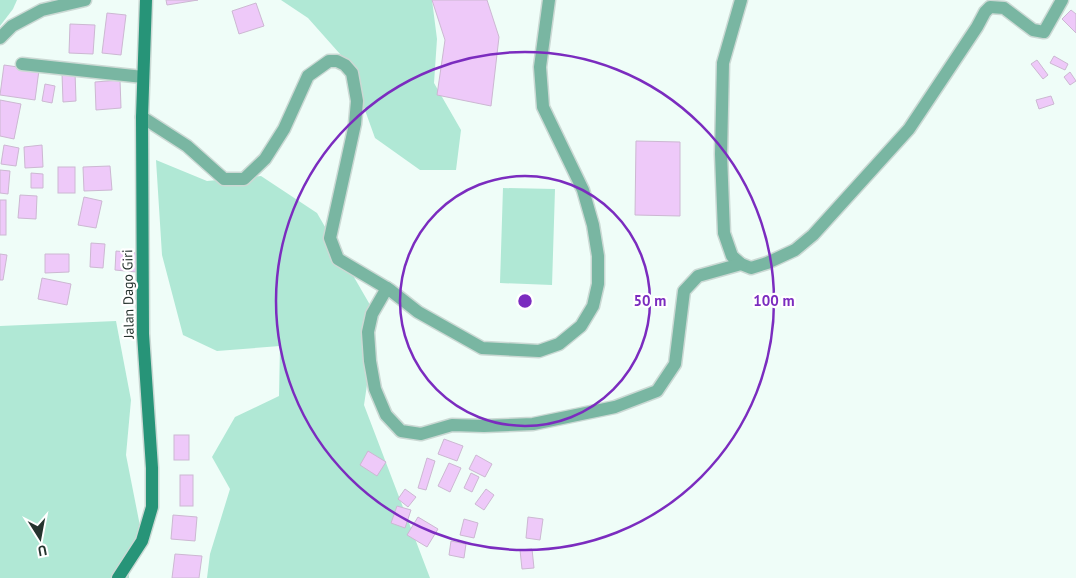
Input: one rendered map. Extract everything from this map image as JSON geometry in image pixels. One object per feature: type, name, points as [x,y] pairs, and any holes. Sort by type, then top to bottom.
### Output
[{"type":"main road","name":"Jalan Dago Giri","points":[[118,578],[142,541],[152,507],[152,468],[143,334],[142,77],[146,0]]},
{"type":"street","points":[[0,38],[12,26],[42,10],[85,0]]},
{"type":"street","points":[[142,117],[187,146],[224,179],[244,179],[265,159],[284,129],[308,76],[329,61],[337,61],[352,73],[357,100],[355,124],[330,238],[338,259],[387,288],[418,312],[482,348],[539,351],[559,344],[581,326],[593,306],[598,284],[598,256],[593,225],[583,190],[542,107],[540,68],[549,0]]},
{"type":"street","points":[[741,0],[723,63],[721,154],[724,233],[732,256],[751,268],[795,250],[814,235],[909,129],[990,7],[1004,8],[1034,30],[1044,32],[1062,0]]},
{"type":"street","points":[[22,64],[142,77]]},
{"type":"street","points":[[387,288],[372,314],[368,332],[370,361],[375,389],[386,415],[401,431],[421,434],[452,425],[533,424],[616,408],[657,391],[675,364],[684,291],[698,276],[742,264]]},
{"type":"green space","points":[[0,0],[17,0],[13,9],[0,26]]},
{"type":"green space","points":[[281,0],[432,0],[437,39],[434,83],[461,130],[456,170],[420,170],[375,138],[348,63],[308,18]]},
{"type":"green space","points":[[156,160],[207,181],[261,176],[317,213],[377,317],[364,405],[430,578],[207,578],[210,554],[230,489],[212,457],[235,417],[279,396],[280,346],[217,351],[183,335],[162,255]]},
{"type":"green space","points":[[503,188],[555,189],[552,285],[500,283]]},
{"type":"green space","points":[[116,321],[131,400],[126,455],[140,526],[129,563],[129,578],[0,578],[0,326]]},
{"type":"building","points":[[166,0],[198,0],[167,5]]},
{"type":"building","points":[[432,0],[487,0],[499,37],[491,106],[437,95],[445,40]]},
{"type":"building","points":[[256,3],[264,26],[239,34],[232,11]]},
{"type":"building","points":[[1071,10],[1076,14],[1076,33],[1062,19]]},
{"type":"building","points":[[107,13],[126,15],[121,55],[102,53]]},
{"type":"building","points":[[70,24],[95,25],[93,54],[69,53]]},
{"type":"building","points":[[1054,56],[1068,64],[1065,70],[1050,63]]},
{"type":"building","points":[[1037,60],[1048,75],[1043,79],[1031,64]]},
{"type":"building","points":[[4,65],[39,70],[35,100],[0,95]]},
{"type":"building","points":[[75,72],[76,101],[63,102],[62,73]]},
{"type":"building","points":[[1070,72],[1076,81],[1070,85],[1064,77]]},
{"type":"building","points":[[120,80],[121,108],[96,110],[95,82]]},
{"type":"building","points":[[45,84],[55,86],[52,103],[42,101]]},
{"type":"building","points":[[1051,96],[1054,104],[1039,109],[1036,100]]},
{"type":"building","points":[[0,100],[21,104],[14,139],[0,136]]},
{"type":"building","points":[[636,141],[680,142],[680,216],[635,215]]},
{"type":"building","points":[[4,145],[19,148],[16,166],[1,164]]},
{"type":"building","points":[[42,145],[43,167],[25,168],[24,147]]},
{"type":"building","points":[[110,166],[112,190],[84,191],[83,167]]},
{"type":"building","points":[[58,167],[75,167],[75,193],[58,193]]},
{"type":"building","points":[[0,170],[10,171],[8,194],[0,193]]},
{"type":"building","points":[[31,173],[43,174],[43,188],[31,188]]},
{"type":"building","points":[[20,195],[37,196],[36,219],[18,218]]},
{"type":"building","points":[[84,197],[102,201],[96,228],[78,225]]},
{"type":"building","points":[[0,200],[6,200],[6,235],[0,235]]},
{"type":"building","points":[[91,243],[105,244],[103,268],[90,267]]},
{"type":"building","points":[[116,251],[137,253],[136,272],[115,270]]},
{"type":"building","points":[[0,254],[7,255],[3,280],[0,280]]},
{"type":"building","points":[[45,254],[69,254],[69,272],[45,273]]},
{"type":"building","points":[[42,278],[71,284],[67,305],[38,299]]},
{"type":"building","points":[[174,435],[189,435],[189,460],[174,460]]},
{"type":"building","points":[[444,439],[463,446],[457,461],[438,454]]},
{"type":"building","points":[[368,451],[386,462],[377,476],[360,465]]},
{"type":"building","points":[[476,455],[492,464],[485,477],[469,469]]},
{"type":"building","points":[[427,458],[435,461],[426,490],[418,488]]},
{"type":"building","points":[[449,463],[461,468],[450,492],[438,486]]},
{"type":"building","points":[[471,473],[479,477],[472,492],[464,488]]},
{"type":"building","points":[[180,475],[193,475],[193,506],[180,506]]},
{"type":"building","points":[[405,489],[416,497],[408,507],[398,499]]},
{"type":"building","points":[[486,489],[494,495],[484,510],[475,504]]},
{"type":"building","points":[[397,506],[411,510],[405,528],[391,523]]},
{"type":"building","points":[[173,515],[197,517],[195,541],[171,539]]},
{"type":"building","points":[[418,517],[438,529],[427,547],[407,535]]},
{"type":"building","points":[[528,517],[543,519],[540,540],[526,538]]},
{"type":"building","points":[[464,519],[478,523],[474,538],[460,535]]},
{"type":"building","points":[[451,541],[466,544],[464,558],[449,555]]},
{"type":"building","points":[[532,549],[534,568],[522,569],[520,550]]},
{"type":"building","points":[[175,554],[202,556],[199,578],[172,578]]}]
